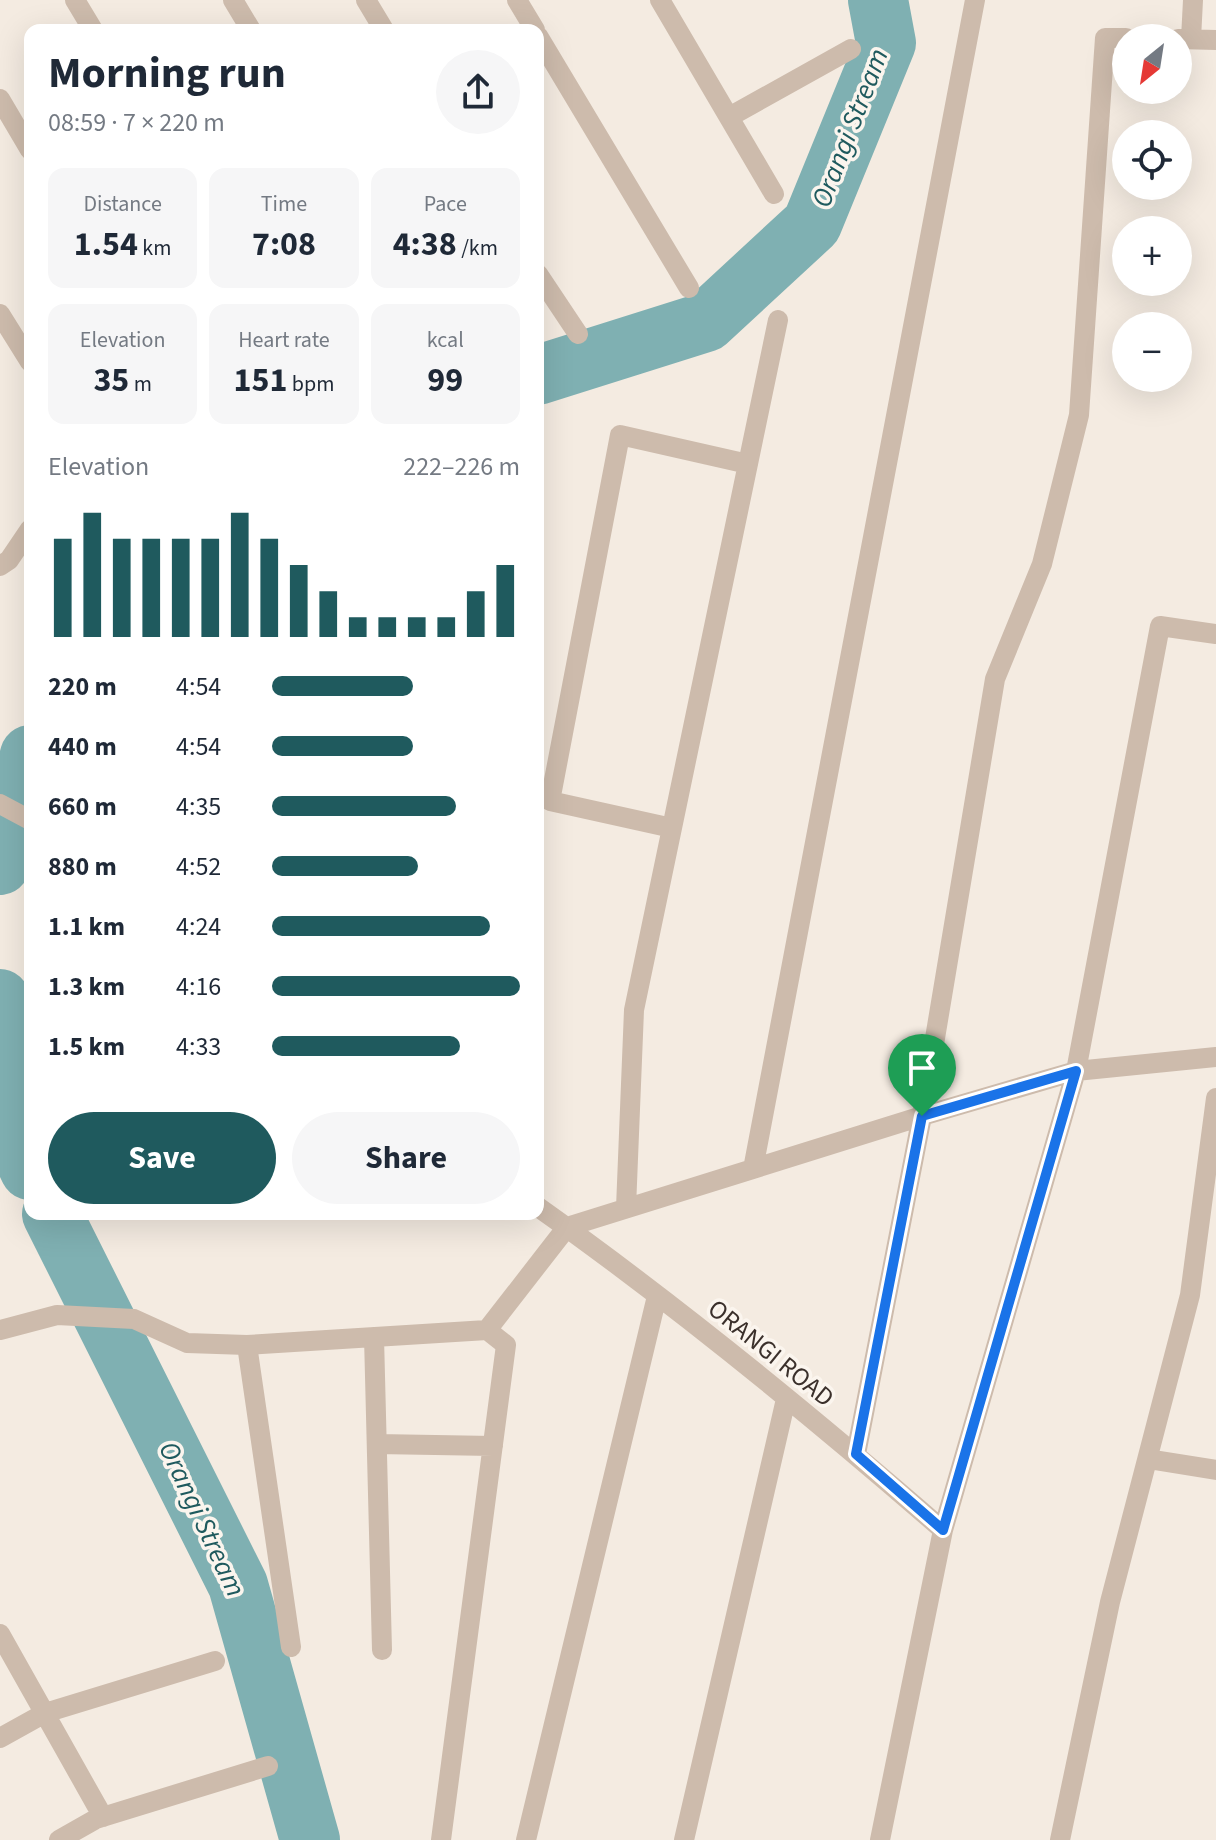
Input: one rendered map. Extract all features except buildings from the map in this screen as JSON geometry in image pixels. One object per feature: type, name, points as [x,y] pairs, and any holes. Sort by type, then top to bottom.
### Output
[{"type":"street","points":[[75,0],[89,24]]},
{"type":"street","points":[[233,0],[247,24]]},
{"type":"street","points":[[366,0],[380,24]]},
{"type":"street","points":[[517,0],[528,24]]},
{"type":"street","points":[[660,0],[774,194]]},
{"type":"street","points":[[753,1169],[975,0]]},
{"type":"street","points":[[1188,24],[1193,0]]},
{"type":"street","points":[[856,1454],[922,1116],[995,679],[1042,564],[1079,415],[1105,38],[1112,38]]},
{"type":"street","points":[[1192,39],[1216,40]]},
{"type":"street","points":[[729,117],[851,49]]},
{"type":"street","points":[[544,52],[689,288]]},
{"type":"street","points":[[0,99],[24,140]]},
{"type":"street","points":[[544,283],[578,334]]},
{"type":"street","points":[[0,314],[24,352]]},
{"type":"street","points":[[626,1208],[634,1010],[778,320]]},
{"type":"street","points":[[672,828],[550,801],[620,435],[748,464]]},
{"type":"street","points":[[3,557],[24,535]]},
{"type":"street","points":[[880,1840],[943,1530],[1076,1071],[1160,626],[1216,634]]},
{"type":"street","points":[[0,804],[24,817]]},
{"type":"street","points":[[487,1330],[567,1227],[1076,1071],[1216,1057]]},
{"type":"street","points":[[1060,1840],[1110,1602],[1190,1295],[1216,1098]]},
{"type":"street","name":"ORANGI ROAD","points":[[544,1211],[657,1296],[856,1454],[943,1530]]},
{"type":"street","points":[[526,1840],[657,1296]]},
{"type":"street","points":[[0,1330],[57,1315],[134,1319],[187,1343],[247,1345],[487,1330],[506,1345],[441,1840]]},
{"type":"street","points":[[374,1337],[382,1650]]},
{"type":"street","points":[[247,1345],[291,1647]]},
{"type":"street","points":[[684,1840],[786,1399]]},
{"type":"street","points":[[377,1444],[493,1446]]},
{"type":"street","points":[[1148,1459],[1216,1470]]},
{"type":"street","points":[[0,1634],[103,1817]]},
{"type":"street","points":[[0,1738],[45,1713],[215,1661]]},
{"type":"street","points":[[59,1840],[103,1817],[268,1766]]},
{"type":"waterway","name":"Orangi Stream","points":[[544,373],[706,322],[812,224],[886,43],[878,0]]},
{"type":"waterway","name":"Orangi Stream","points":[[0,865],[24,777]]},
{"type":"waterway","name":"Orangi Stream","points":[[0,999],[7,1124],[24,1158]]},
{"type":"waterway","name":"Orangi Stream","points":[[55,1220],[238,1585],[310,1840]]},
{"type":"route","points":[[1076,1071],[943,1530],[856,1454],[922,1116],[1076,1071]]}]
